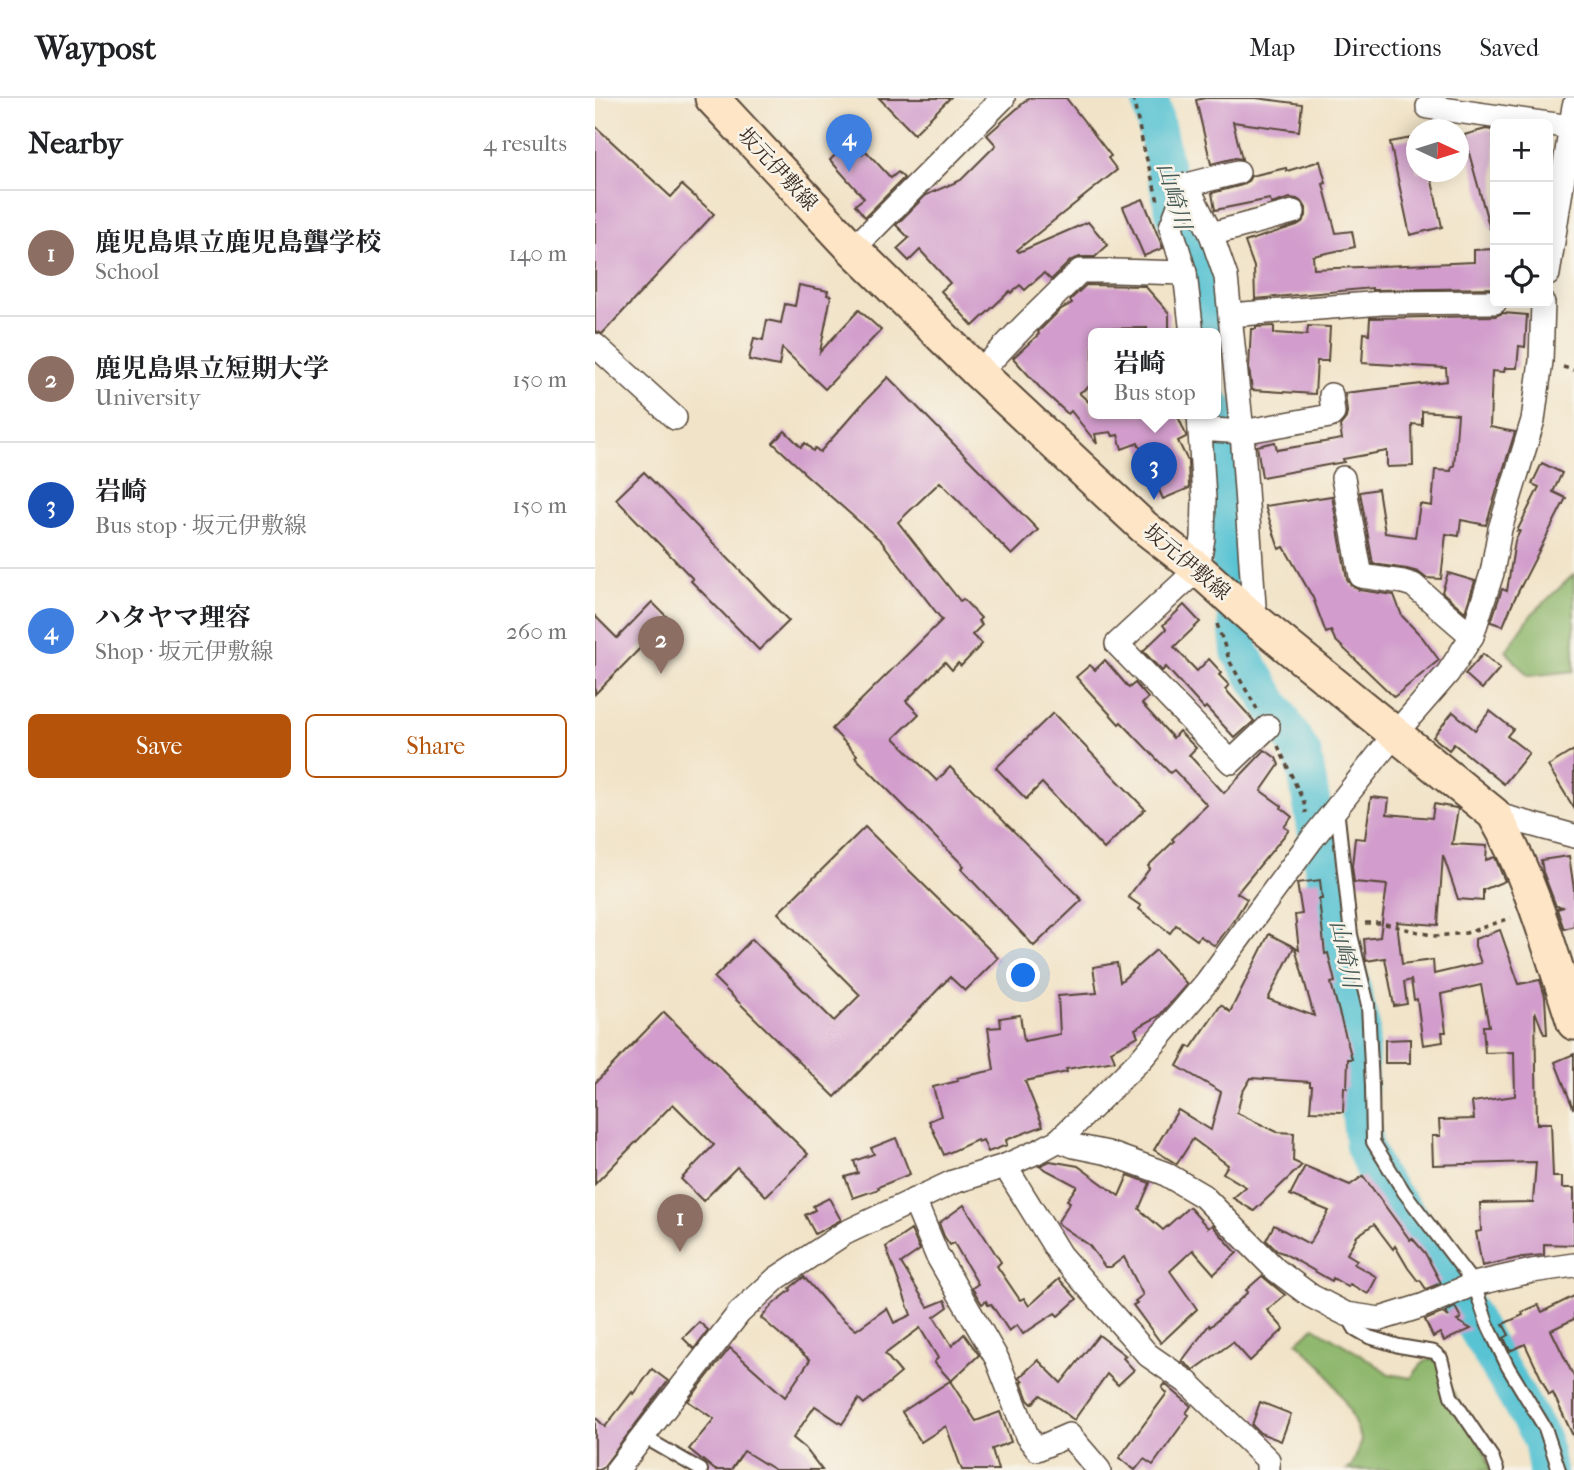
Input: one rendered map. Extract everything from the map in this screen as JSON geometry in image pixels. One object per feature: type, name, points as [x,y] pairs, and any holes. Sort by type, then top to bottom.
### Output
[{"type":"main road","name":"坂元伊敷線","points":[[712,98],[853,249],[979,373],[1144,527],[1494,814],[1508,839],[1536,909],[1574,1023]]},
{"type":"street","points":[[853,249],[1003,98]]},
{"type":"street","points":[[1428,107],[1572,131],[1553,245]]},
{"type":"street","points":[[1187,185],[1238,172]]},
{"type":"street","points":[[1187,185],[1171,227],[1185,273],[1191,328]]},
{"type":"street","points":[[1187,185],[1211,234],[1226,277],[1242,432],[1253,618]]},
{"type":"street","points":[[1211,234],[1293,212]]},
{"type":"street","points":[[979,373],[1080,271],[1185,273]]},
{"type":"street","points":[[1230,315],[1382,303],[1490,302]]},
{"type":"street","points":[[617,1470],[739,1313],[777,1278],[845,1233],[953,1182],[1005,1166],[1059,1140],[1142,1058],[1206,983],[1312,839],[1395,734],[1448,673],[1472,636],[1492,573],[1500,529],[1533,421],[1541,360],[1543,308]]},
{"type":"street","points":[[595,345],[675,418]]},
{"type":"street","points":[[1268,727],[1231,762],[1117,644],[1203,573],[1204,512],[1199,422],[1242,432],[1329,416],[1333,413],[1331,395]]},
{"type":"street","points":[[1343,478],[1361,576],[1413,585],[1472,636]]},
{"type":"street","points":[[1494,814],[1574,836]]},
{"type":"street","points":[[1059,1140],[1108,1153],[1164,1173],[1203,1196],[1276,1270],[1311,1296],[1346,1314],[1380,1319],[1474,1284],[1574,1265]]},
{"type":"street","points":[[1005,1166],[1060,1255],[1148,1355],[1187,1382],[1268,1460],[1268,1470]]},
{"type":"street","points":[[915,1200],[937,1255],[997,1359],[1027,1436],[1037,1449],[1069,1435],[1099,1470]]},
{"type":"lane","points":[[1337,807],[1349,923],[1368,1005],[1373,1142],[1404,1192],[1474,1284],[1487,1323],[1508,1367],[1545,1428],[1559,1470]]},
{"type":"lane","points":[[1346,1314],[1355,1329],[1369,1336],[1399,1346],[1434,1352],[1441,1359],[1451,1396],[1492,1457],[1497,1470]]},
{"type":"lane","points":[[644,1437],[701,1470]]},
{"type":"path","points":[[1133,98],[1156,198],[1171,227]]},
{"type":"path","points":[[1349,923],[1381,923],[1435,936],[1466,933],[1536,909]]},
{"type":"green space","points":[[1574,574],[1574,671],[1528,676],[1506,651],[1532,614]]},
{"type":"green space","points":[[1314,1327],[1389,1374],[1411,1378],[1423,1363],[1433,1358],[1484,1451],[1491,1470],[1347,1470],[1352,1466],[1362,1441],[1348,1407],[1323,1367],[1297,1342]]},
{"type":"building","points":[[879,98],[950,98],[914,134]]},
{"type":"building","points":[[1029,98],[1066,98],[1111,156],[1108,158],[1117,170],[1017,250],[1019,252],[1088,222],[1108,245],[1095,257],[1071,260],[1051,280],[1044,273],[1025,290],[1020,285],[1011,293],[1010,291],[973,326],[941,291],[950,283],[920,250],[909,261],[897,249],[909,238],[896,225],[926,195],[961,180],[996,145],[987,135]]},
{"type":"building","points":[[1256,98],[1302,104],[1299,131],[1233,122],[1242,159],[1235,158],[1211,164],[1196,100]]},
{"type":"building","points":[[595,126],[671,197],[682,185],[714,214],[602,334],[595,331]]},
{"type":"building","points":[[1490,130],[1490,229],[1469,153],[1469,134]]},
{"type":"building","points":[[1406,139],[1406,182],[1432,182],[1442,227],[1410,235],[1390,142]]},
{"type":"building","points":[[846,145],[851,151],[855,147],[862,154],[866,151],[891,178],[898,172],[904,178],[865,217],[855,205],[864,198],[830,160]]},
{"type":"building","points":[[1320,161],[1336,233],[1352,231],[1355,247],[1313,256],[1314,269],[1474,262],[1474,250],[1490,249],[1490,288],[1372,288],[1255,299],[1254,267],[1245,242],[1297,225],[1306,216],[1306,208],[1297,199],[1290,198],[1271,204],[1270,199],[1215,210],[1212,193],[1242,185],[1251,176],[1286,168],[1287,171]]},
{"type":"building","points":[[1143,199],[1163,248],[1144,256],[1123,207]]},
{"type":"building","points":[[799,285],[828,291],[827,295],[831,296],[820,352],[859,310],[881,330],[825,389],[782,348],[779,366],[749,360],[754,338],[763,340],[767,320],[781,323],[785,304],[795,306]]},
{"type":"building","points":[[1086,285],[1145,286],[1169,313],[1169,328],[1088,328],[1088,387],[1079,393],[1088,401],[1088,419],[1179,419],[1186,435],[1178,441],[1188,461],[1189,488],[1163,499],[1138,443],[1122,449],[1118,435],[1113,436],[1111,432],[1095,434],[1097,444],[1071,411],[1068,414],[1013,358],[1061,309],[1072,303],[1070,300]]},
{"type":"building","points":[[1503,313],[1527,315],[1525,347],[1519,346],[1517,368],[1505,368],[1504,372],[1492,371],[1490,427],[1515,432],[1486,525],[1461,520],[1459,536],[1446,534],[1441,579],[1426,578],[1407,569],[1373,564],[1360,492],[1378,489],[1385,533],[1415,537],[1420,504],[1432,506],[1435,470],[1451,471],[1454,466],[1458,414],[1422,411],[1422,425],[1412,424],[1413,466],[1387,467],[1387,451],[1262,477],[1257,446],[1275,442],[1277,450],[1342,439],[1340,426],[1347,412],[1345,393],[1447,381],[1446,368],[1362,363],[1364,333],[1369,334],[1370,318],[1495,316]]},
{"type":"building","points":[[1274,326],[1274,333],[1307,335],[1308,326],[1330,327],[1328,361],[1317,361],[1315,394],[1252,390],[1249,368],[1251,329]]},
{"type":"building","points":[[888,377],[1038,530],[1012,555],[940,482],[898,522],[960,601],[963,599],[981,618],[978,621],[982,625],[972,635],[982,644],[961,666],[958,663],[952,670],[945,662],[906,701],[919,714],[894,738],[937,781],[950,767],[1082,900],[1034,946],[961,869],[964,866],[855,757],[857,755],[832,729],[942,620],[881,541],[773,443],[785,431],[801,447],[805,443],[813,451],[815,448],[820,452]]},
{"type":"building","points":[[1542,463],[1562,473],[1553,492],[1566,498],[1503,626],[1491,622],[1502,589],[1507,591],[1515,541],[1520,531],[1517,531],[1539,487],[1532,484]]},
{"type":"building","points":[[644,472],[789,621],[759,650],[616,499]]},
{"type":"building","points":[[1332,496],[1347,579],[1359,590],[1394,595],[1402,616],[1439,660],[1394,697],[1335,640],[1331,631],[1326,633],[1313,598],[1284,547],[1279,549],[1265,506]]},
{"type":"building","points":[[1448,573],[1475,581],[1465,612],[1442,592]]},
{"type":"building","points":[[652,602],[669,619],[595,694],[595,616],[617,638]]},
{"type":"building","points":[[1184,605],[1200,622],[1174,647],[1197,671],[1209,659],[1222,673],[1219,675],[1229,685],[1225,689],[1254,721],[1235,738],[1166,667],[1162,671],[1143,651],[1166,629],[1163,625]]},
{"type":"building","points":[[1483,654],[1500,668],[1482,689],[1465,674]]},
{"type":"building","points":[[1105,660],[1129,688],[1135,683],[1148,698],[1142,704],[1173,738],[1179,731],[1196,748],[1189,755],[1224,793],[1265,750],[1276,758],[1279,765],[1261,791],[1292,817],[1284,827],[1289,830],[1237,893],[1247,899],[1215,946],[1200,936],[1197,940],[1176,925],[1170,933],[1128,897],[1150,868],[1148,866],[1207,805],[1174,770],[1170,773],[1121,722],[1119,724],[1076,677],[1090,665],[1095,670]]},
{"type":"building","points":[[1490,711],[1513,729],[1507,736],[1529,753],[1504,784],[1454,744],[1449,750],[1433,737],[1453,712],[1475,730]]},
{"type":"building","points":[[1053,713],[1145,809],[1104,849],[1042,783],[1026,799],[996,768]]},
{"type":"building","points":[[1574,750],[1574,808],[1548,766]]},
{"type":"building","points":[[1371,797],[1389,799],[1387,814],[1432,818],[1434,804],[1456,808],[1452,844],[1487,846],[1486,860],[1495,857],[1505,881],[1483,890],[1483,901],[1458,899],[1443,855],[1438,925],[1397,922],[1402,964],[1433,960],[1434,974],[1481,963],[1475,939],[1500,930],[1519,984],[1540,980],[1545,997],[1547,1034],[1544,1034],[1535,1011],[1537,1125],[1551,1123],[1553,1177],[1562,1177],[1562,1188],[1574,1188],[1574,1245],[1544,1244],[1544,1255],[1482,1266],[1476,1232],[1481,1231],[1480,1203],[1533,1202],[1536,1162],[1433,1165],[1432,1136],[1440,1136],[1439,1120],[1474,1119],[1472,1102],[1515,1096],[1514,1052],[1485,1053],[1483,1026],[1489,1026],[1481,985],[1441,994],[1446,1032],[1442,1032],[1443,1042],[1423,1045],[1417,999],[1414,1000],[1411,980],[1404,982],[1407,1004],[1394,1006],[1385,958],[1366,961],[1364,939],[1380,937],[1387,885],[1354,882],[1352,866],[1355,838],[1365,839]]},
{"type":"building","points":[[865,827],[998,958],[965,991],[950,977],[835,1097],[714,978],[752,939],[834,1021],[860,995],[778,913]]},
{"type":"building","points":[[1569,856],[1574,889],[1574,926],[1564,929],[1557,909],[1564,907],[1556,906],[1541,860]]},
{"type":"building","points":[[1320,880],[1322,899],[1319,899],[1325,954],[1328,953],[1335,982],[1331,983],[1352,1059],[1348,1059],[1343,1112],[1310,1111],[1310,1082],[1251,1078],[1242,1093],[1237,1113],[1277,1132],[1294,1133],[1293,1161],[1302,1165],[1254,1211],[1233,1198],[1246,1187],[1223,1173],[1228,1165],[1193,1139],[1177,1164],[1154,1150],[1178,1110],[1211,1130],[1221,1092],[1177,1066],[1188,1046],[1191,1048],[1221,1005],[1230,1012],[1269,934],[1294,947],[1268,999],[1314,1016],[1295,948],[1299,950],[1295,915],[1302,914],[1297,883]]},
{"type":"building","points":[[1156,950],[1187,984],[1159,1016],[1135,1029],[1138,1036],[1111,1051],[1115,1061],[1066,1069],[1067,1072],[1025,1081],[1043,1126],[1006,1140],[1007,1145],[988,1152],[983,1140],[977,1140],[944,1155],[929,1121],[941,1116],[933,1087],[958,1081],[957,1078],[994,1070],[988,1028],[1001,1027],[1000,1018],[1020,1015],[1024,1041],[1060,1034],[1058,996],[1097,993],[1093,967],[1117,963],[1120,982]]},
{"type":"building","points":[[664,1012],[808,1154],[766,1196],[737,1167],[703,1201],[681,1179],[714,1145],[673,1104],[595,1184],[595,1083]]},
{"type":"building","points":[[1410,1039],[1410,1063],[1385,1063],[1385,1040]]},
{"type":"building","points":[[1574,1054],[1574,1107],[1573,1108],[1555,1062]]},
{"type":"building","points":[[896,1138],[910,1174],[853,1198],[845,1177],[858,1173],[854,1161],[874,1154],[871,1148]]},
{"type":"building","points":[[1050,1161],[1078,1166],[1119,1196],[1128,1175],[1150,1183],[1139,1209],[1163,1230],[1189,1207],[1208,1228],[1212,1225],[1237,1253],[1214,1274],[1193,1250],[1170,1271],[1197,1309],[1161,1343],[1133,1305],[1143,1295],[1124,1257],[1111,1267],[1105,1267],[1089,1245],[1057,1223],[1070,1202],[1067,1200],[1077,1186],[1039,1166]]},
{"type":"building","points":[[1305,1166],[1350,1185],[1363,1176],[1410,1240],[1412,1238],[1425,1253],[1441,1283],[1426,1289],[1408,1268],[1395,1246],[1393,1249],[1374,1224],[1357,1236],[1347,1254],[1357,1260],[1354,1264],[1377,1277],[1368,1294],[1350,1284],[1348,1287],[1333,1278],[1332,1281],[1277,1251],[1266,1240],[1274,1225],[1309,1244],[1329,1211],[1290,1195]]},
{"type":"building","points":[[829,1198],[841,1220],[815,1234],[805,1215],[815,1210],[813,1206]]},
{"type":"building","points":[[964,1205],[1001,1262],[997,1266],[1020,1300],[1024,1298],[1029,1306],[1059,1279],[1077,1299],[1058,1316],[1055,1313],[1023,1334],[1017,1325],[1009,1331],[991,1304],[988,1305],[986,1301],[982,1304],[972,1288],[978,1284],[954,1243],[950,1245],[944,1236],[939,1223]]},
{"type":"building","points":[[911,1230],[920,1250],[901,1263],[928,1307],[945,1300],[948,1307],[934,1317],[952,1346],[964,1334],[979,1355],[951,1381],[934,1362],[938,1358],[920,1328],[885,1354],[901,1373],[864,1404],[859,1399],[842,1424],[815,1406],[793,1438],[805,1448],[822,1470],[775,1470],[744,1451],[731,1470],[715,1470],[689,1449],[714,1419],[688,1401],[730,1348],[785,1397],[810,1360],[761,1318],[804,1277],[833,1311],[856,1330],[887,1308],[894,1323],[911,1315],[886,1247]]},
{"type":"building","points":[[1262,1276],[1285,1295],[1267,1310],[1284,1329],[1250,1361],[1233,1342],[1194,1370],[1182,1361],[1209,1325],[1210,1327],[1248,1292],[1246,1290]]},
{"type":"building","points":[[1574,1296],[1574,1319],[1551,1330],[1574,1377],[1574,1438],[1553,1393],[1549,1395],[1525,1344],[1510,1351],[1504,1338],[1509,1335],[1503,1324],[1538,1305],[1542,1312]]},
{"type":"building","points":[[1455,1307],[1461,1318],[1457,1321],[1471,1329],[1444,1341],[1440,1333],[1433,1337],[1425,1320],[1442,1313],[1449,1317],[1445,1312]]},
{"type":"building","points":[[699,1322],[708,1330],[694,1349],[683,1338]]},
{"type":"building","points":[[1099,1335],[1126,1356],[1123,1358],[1134,1370],[1118,1385],[1107,1374],[1074,1420],[1041,1395],[1032,1404],[1028,1400],[1021,1382],[1023,1381],[1019,1378],[1038,1360],[1061,1383]]},
{"type":"building","points":[[652,1369],[668,1381],[604,1466],[595,1470],[595,1417],[605,1427]]},
{"type":"building","points":[[950,1381],[976,1421],[1000,1412],[1011,1442],[992,1449],[998,1470],[962,1470],[946,1426],[921,1442],[902,1412]]},
{"type":"building","points":[[1165,1384],[1191,1406],[1186,1413],[1189,1415],[1153,1465],[1144,1459],[1135,1470],[1119,1458],[1167,1393],[1162,1388]]},
{"type":"building","points":[[1260,1402],[1291,1414],[1281,1441],[1260,1433],[1252,1425]]},
{"type":"waterway","name":"山崎川","points":[[1150,98],[1175,216],[1206,281],[1210,328]]},
{"type":"waterway","name":"山崎川","points":[[1216,419],[1240,652],[1303,755],[1323,867],[1361,1027],[1358,1093],[1364,1146],[1376,1175],[1423,1236],[1542,1440],[1547,1470]]},
{"type":"place","name":"ハタヤマ理容","points":[[849,172]]},
{"type":"place","name":"岩崎","points":[[1154,500]]},
{"type":"place","name":"鹿児島県立短期大学","points":[[661,674]]},
{"type":"place","name":"鹿児島県立鹿児島聾学校","points":[[680,1252]]}]
